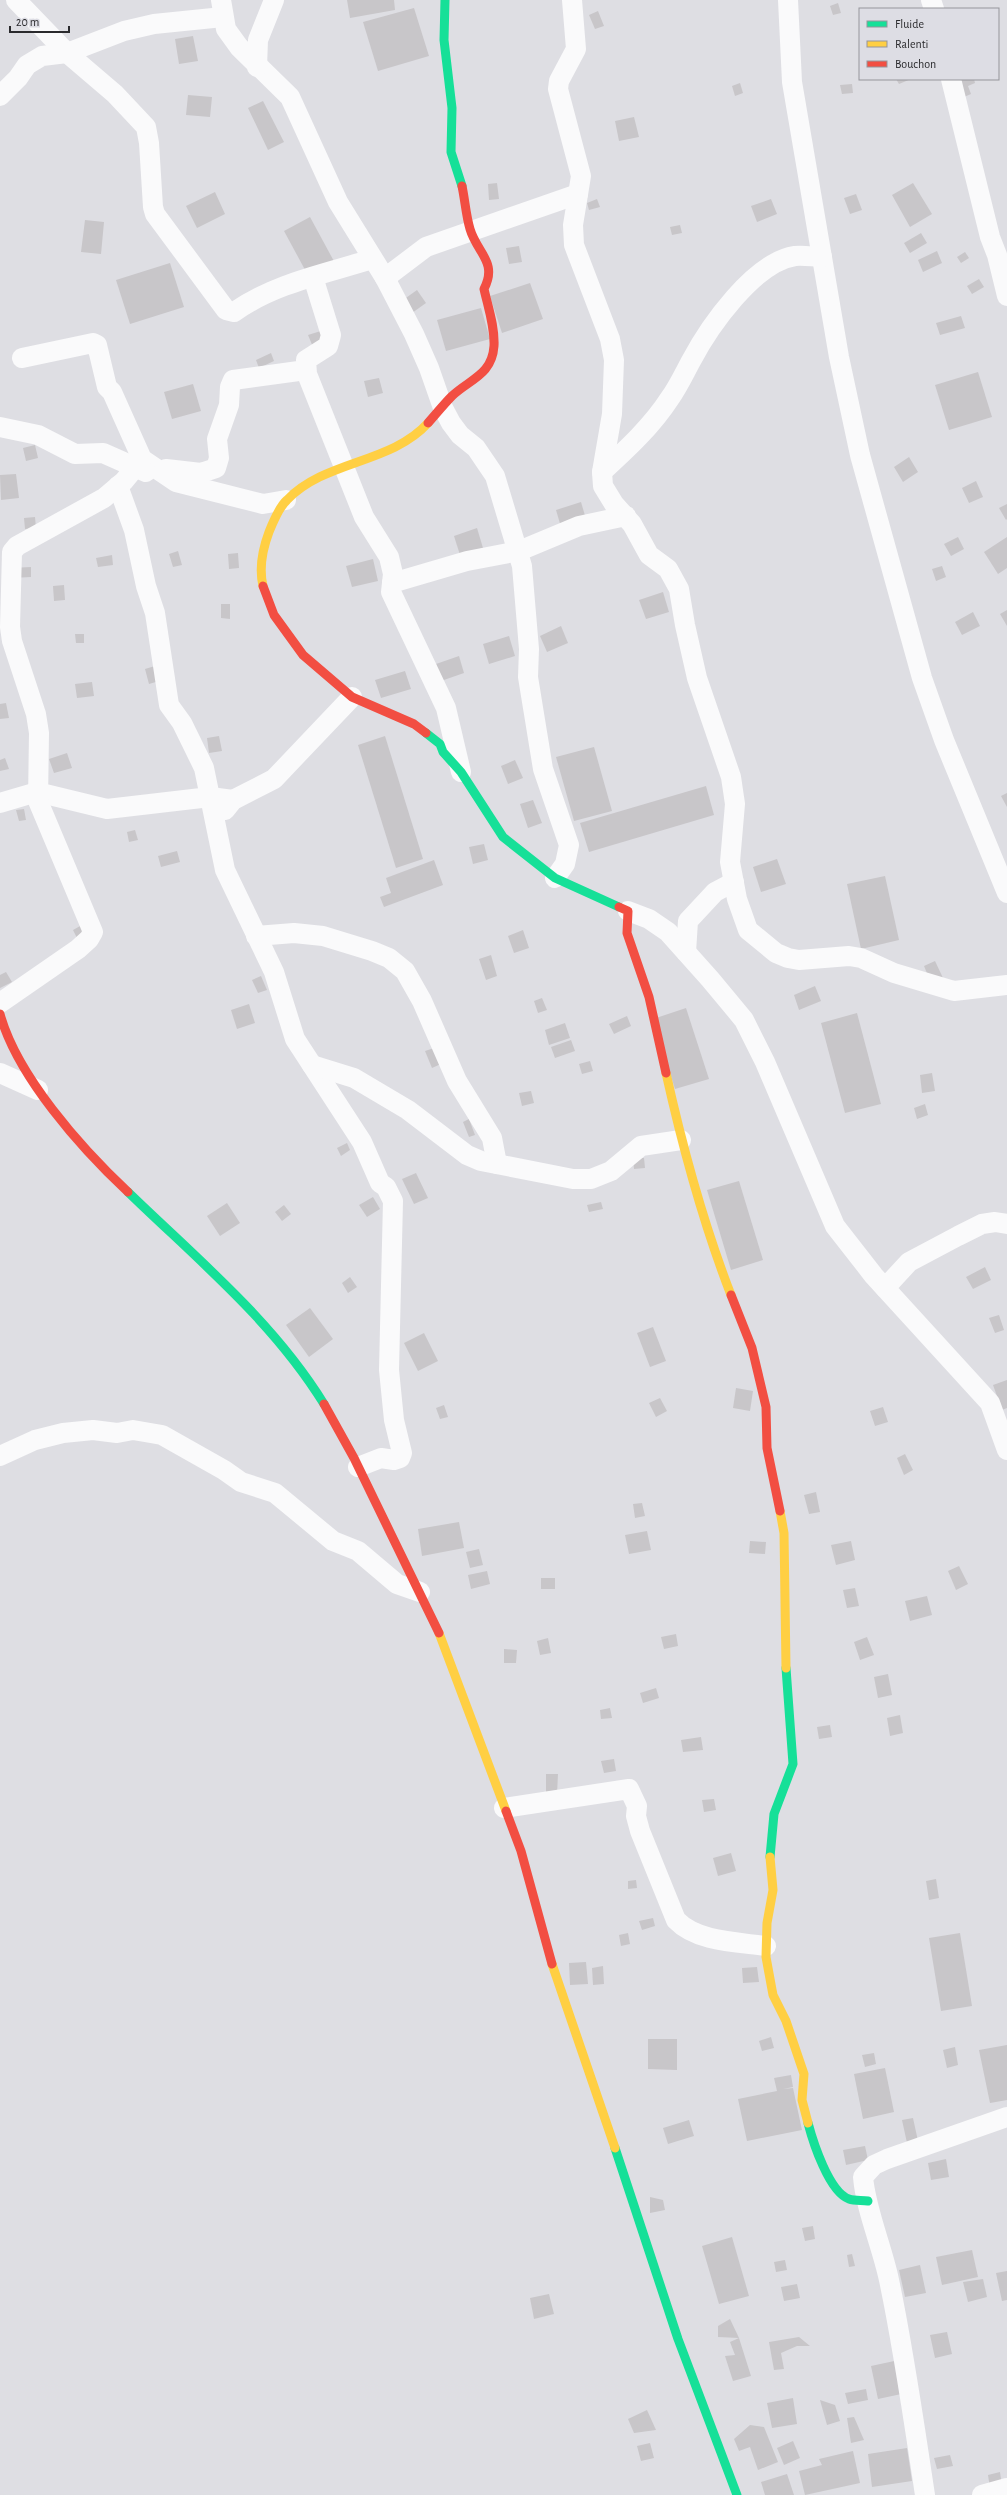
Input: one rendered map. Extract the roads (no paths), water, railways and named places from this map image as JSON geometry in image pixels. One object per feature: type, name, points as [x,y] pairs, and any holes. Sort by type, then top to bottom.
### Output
[{"type":"street","points":[[16,0],[66,53],[115,94],[146,127],[150,143],[150,172],[155,214],[226,310],[234,312],[275,288],[372,259]]},
{"type":"street","points":[[257,67],[258,40],[274,0]]},
{"type":"street","points":[[445,0],[444,40],[452,108],[451,152],[461,180],[470,230],[488,263],[490,278],[484,289],[494,347],[491,359],[482,374],[453,395],[443,408],[418,434],[403,444],[343,467],[306,484],[286,500],[272,525],[264,546],[262,581],[271,609],[288,636],[303,655],[352,697],[414,724],[440,744],[443,752],[461,772],[503,837],[555,878],[649,919],[668,932],[686,952],[744,1020],[765,1062],[835,1226],[885,1288],[990,1403],[998,1419],[1007,1450]]},
{"type":"street","points":[[572,0],[576,49],[559,81],[558,89],[579,169],[578,194],[573,226],[574,245],[610,339],[614,360],[612,414],[602,472],[603,486],[608,496],[626,516],[649,555],[668,570],[680,589],[685,625],[697,678],[731,777],[736,804],[730,862],[734,882],[748,930],[776,953],[788,958],[799,960],[849,956],[861,958],[894,973],[954,991],[1007,985]]},
{"type":"street","points":[[775,0],[789,10],[792,82],[822,257],[860,455],[922,678],[947,747],[1007,893]]},
{"type":"street","points":[[0,96],[34,59],[55,53],[66,53],[132,29],[222,8],[226,28],[257,67],[290,97],[338,202],[385,278],[414,334],[443,408],[460,435],[476,448],[495,476],[519,551],[524,583],[530,696],[535,712],[543,769],[569,845],[565,864],[555,878]]},
{"type":"street","points":[[951,80],[990,238],[997,255],[1007,296]]},
{"type":"street","points":[[385,278],[426,247],[470,230],[578,194]]},
{"type":"street","points":[[602,472],[649,426],[670,399],[704,340],[744,288],[780,261],[795,256],[822,257]]},
{"type":"street","points":[[313,277],[331,335],[328,346],[306,360],[306,370],[312,392],[364,517],[390,557],[393,566],[393,598],[411,631],[446,708],[461,772]]},
{"type":"street","points":[[22,358],[93,343],[97,345],[107,387],[112,392],[138,462],[155,477],[263,504],[286,500]]},
{"type":"street","points":[[0,427],[38,435],[75,454],[103,453],[170,470],[201,472],[216,468],[219,458],[217,439],[229,405],[230,387],[233,380],[306,370]]},
{"type":"street","points":[[0,1002],[78,948],[89,939],[93,932],[43,814],[37,792],[39,733],[36,714],[12,641],[10,627],[12,552],[17,546],[104,498],[118,486],[138,462]]},
{"type":"street","points":[[118,486],[134,530],[146,586],[155,613],[170,705],[182,723],[204,768],[225,870],[274,972],[295,1039],[362,1142],[380,1183],[386,1187],[393,1201],[389,1370],[394,1420],[402,1454],[400,1458],[394,1460],[381,1458],[358,1467]]},
{"type":"street","points":[[263,504],[272,525]]},
{"type":"street","points":[[392,583],[467,561],[519,551],[579,526],[626,516]]},
{"type":"street","points":[[215,822],[233,800],[274,779],[352,697]]},
{"type":"street","points":[[0,804],[37,792],[107,809],[210,797],[233,800]]},
{"type":"street","points":[[686,952],[688,921],[715,892],[734,882]]},
{"type":"street","points":[[628,911],[627,933],[648,997],[681,1140],[709,1239],[752,1348],[758,1371],[766,1407],[767,1448],[784,1533],[786,1691],[793,1764],[774,1814],[769,1851],[774,1885],[767,1922],[766,1946],[770,1987],[786,2021],[804,2074],[803,2108],[822,2165],[830,2181],[848,2199],[868,2200]]},
{"type":"street","points":[[256,936],[294,933],[323,936],[372,951],[389,958],[405,971],[422,1001],[457,1081],[492,1138],[497,1164]]},
{"type":"street","points":[[0,1014],[7,1037],[38,1090],[92,1157],[196,1256],[264,1325],[294,1359],[334,1418],[420,1592],[445,1648],[521,1852],[559,1988],[608,2123],[632,2204],[678,2339],[737,2495]]},
{"type":"street","points":[[312,1065],[354,1078],[408,1110],[467,1155],[481,1161],[573,1179],[591,1178],[612,1171],[641,1146],[681,1140]]},
{"type":"street","points":[[0,1073],[38,1090]]},
{"type":"street","points":[[885,1288],[909,1262],[958,1236],[982,1224],[995,1222],[1007,1224]]},
{"type":"street","points":[[0,1456],[35,1440],[63,1433],[92,1430],[117,1433],[133,1430],[162,1435],[224,1470],[238,1481],[275,1494],[329,1538],[358,1551],[397,1584],[420,1592]]},
{"type":"street","points":[[504,1808],[629,1789],[637,1806],[636,1816],[640,1831],[676,1920],[686,1930],[718,1939],[766,1946]]},
{"type":"street","points":[[924,2495],[903,2345],[884,2256],[863,2177],[874,2165],[1007,2117]]},
{"type":"street","points":[[982,2495],[1007,2488]]}]
